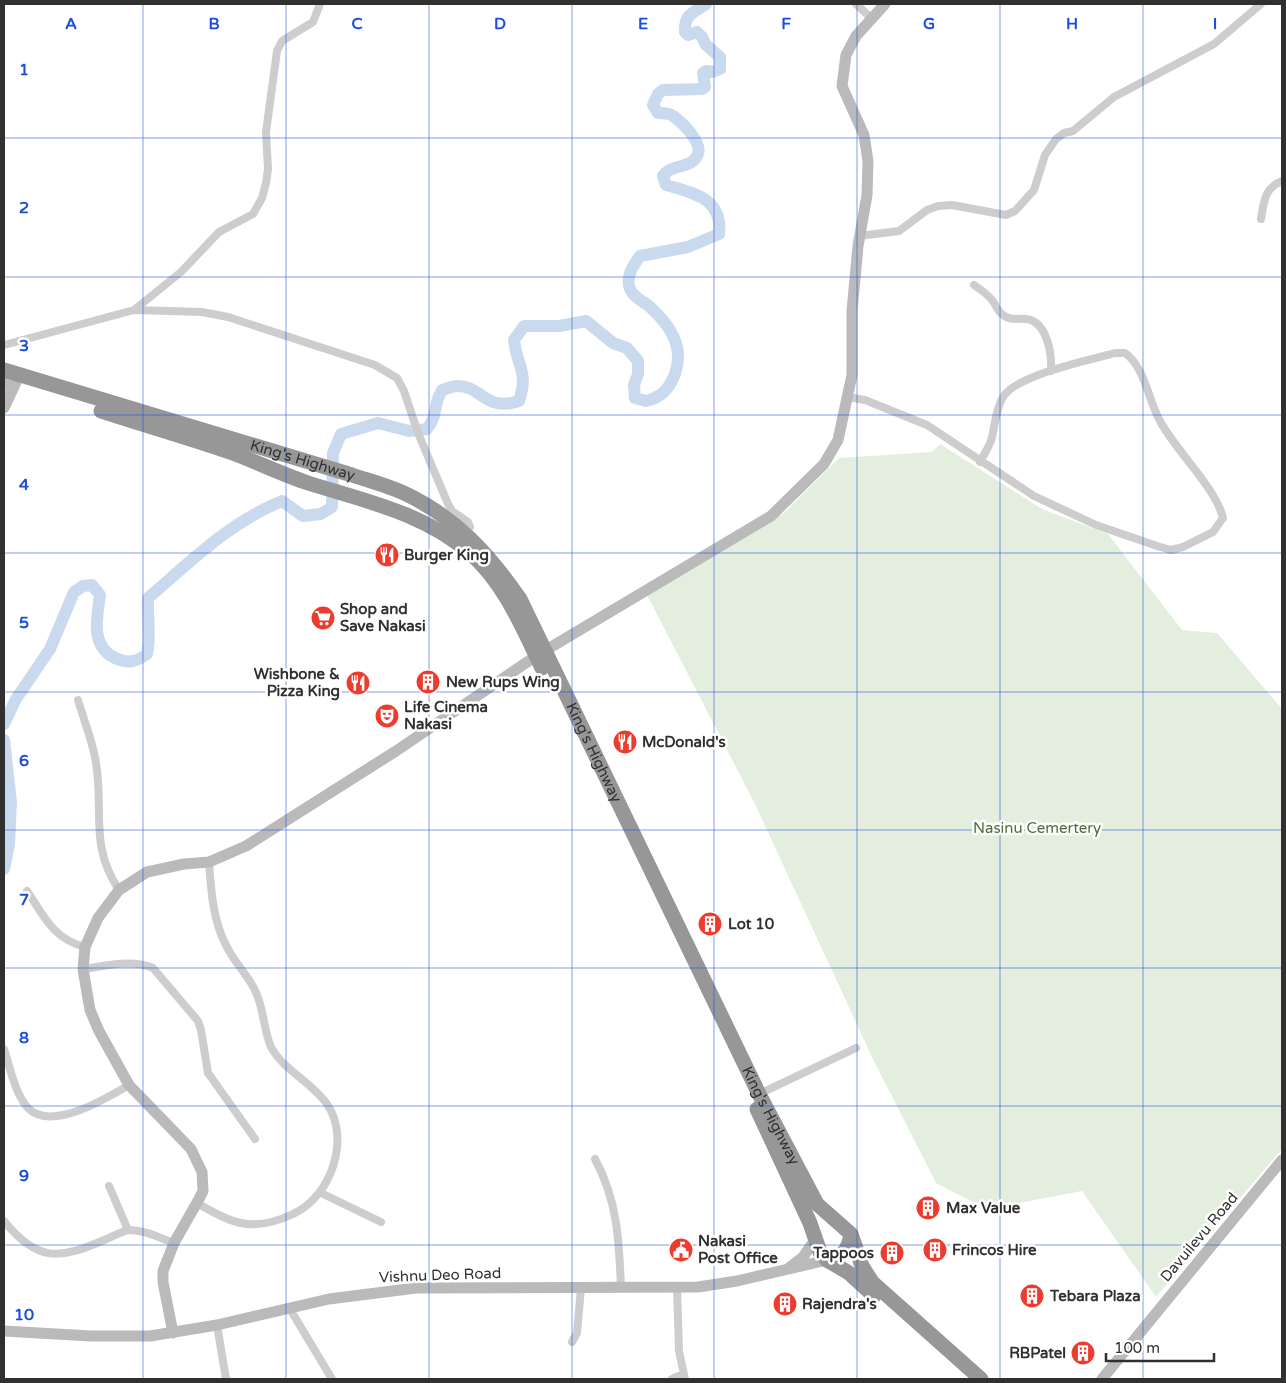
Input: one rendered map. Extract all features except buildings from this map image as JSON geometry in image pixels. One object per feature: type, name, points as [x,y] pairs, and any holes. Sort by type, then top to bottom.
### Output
[{"type":"highway","name":"King's Highway","points":[[8,379],[352,475],[406,494],[448,518],[466,533],[495,565],[520,599],[541,653],[810,1222],[817,1247],[827,1260],[849,1273],[966,1379]]},
{"type":"highway","name":"King's Highway","points":[[8,379],[237,455],[307,482],[397,510],[438,530],[471,554],[492,577],[541,653],[759,1094],[817,1204],[848,1232]]},
{"type":"highway","points":[[815,1240],[826,1231],[848,1232]]},
{"type":"highway","points":[[827,1260],[835,1259],[844,1254],[848,1232]]},
{"type":"highway","points":[[848,1232],[862,1266],[872,1282],[981,1379]]},
{"type":"street","points":[[134,310],[181,272],[219,232],[253,214],[258,207],[268,169],[266,132],[277,51],[282,41],[313,22],[320,4]]},
{"type":"street","points":[[856,4],[870,17]]},
{"type":"street","points":[[173,1333],[163,1282],[163,1271],[174,1243],[197,1203],[202,1191],[203,1181],[195,1155],[129,1085],[99,1031],[90,1010],[83,969],[85,947],[98,918],[119,890],[147,872],[184,864],[208,862],[246,846],[396,751],[541,653],[772,516],[824,464],[838,440],[852,375],[852,310],[859,236],[867,196],[868,161],[864,135],[842,86],[846,55],[856,36],[870,17],[885,4]]},
{"type":"street","points":[[859,236],[899,231],[927,210],[938,206],[952,205],[1006,215],[1015,211],[1034,190],[1045,155],[1056,139],[1064,133],[1073,131],[1114,97],[1214,44],[1261,4]]},
{"type":"street","points":[[1261,219],[1265,196],[1271,188],[1282,181]]},
{"type":"street","points":[[974,285],[991,299],[1003,315],[1010,319],[1028,319],[1035,322],[1047,341],[1052,360],[1051,371]]},
{"type":"street","points":[[4,345],[134,310],[202,312],[228,317],[375,364],[397,378],[418,433],[452,511],[468,522],[470,527],[466,533]]},
{"type":"street","points":[[848,397],[865,400],[927,425],[980,462],[1034,496],[1096,524],[1171,550],[1213,532],[1223,518],[1216,500],[1188,464],[1160,422],[1136,363],[1125,353],[1115,353],[1051,371],[1018,384],[1002,398],[990,442],[980,462]]},
{"type":"street","points":[[4,408],[8,379]]},
{"type":"street","points":[[78,700],[96,762],[99,787],[99,840],[102,856],[108,873],[119,890]]},
{"type":"street","points":[[197,1203],[228,1220],[256,1224],[280,1220],[296,1213],[321,1193],[332,1172],[336,1134],[330,1110],[323,1099],[280,1059],[271,1046],[256,993],[234,960],[221,932],[212,895],[208,862]]},
{"type":"street","points":[[26,891],[56,933],[71,944],[85,947]]},
{"type":"street","points":[[83,969],[122,964],[145,965],[153,968],[198,1021],[202,1030],[208,1073],[255,1139]]},
{"type":"street","points":[[759,1094],[856,1048]]},
{"type":"street","points":[[4,1049],[19,1092],[29,1109],[36,1113],[50,1116],[73,1113],[109,1097],[129,1085]]},
{"type":"street","points":[[595,1159],[611,1194],[617,1218],[621,1288]]},
{"type":"street","name":"Davuilevu Road","points":[[1102,1379],[1282,1160]]},
{"type":"street","points":[[109,1186],[128,1230]]},
{"type":"street","points":[[321,1193],[381,1222]]},
{"type":"street","points":[[4,1221],[17,1238],[31,1248],[47,1255],[78,1252],[128,1230],[152,1234],[174,1243]]},
{"type":"street","points":[[789,1268],[815,1240]]},
{"type":"street","name":"Vishnu Deo Road","points":[[4,1331],[120,1337],[173,1333],[352,1295],[408,1289],[677,1288],[730,1282],[827,1260]]},
{"type":"street","points":[[572,1342],[577,1334],[581,1288]]},
{"type":"street","points":[[672,1379],[684,1377],[678,1334],[677,1288]]},
{"type":"street","points":[[290,1309],[332,1379]]},
{"type":"street","points":[[217,1325],[226,1379]]},
{"type":"green space","name":"Nasinu Cemertery","points":[[940,444],[1042,509],[1108,534],[1182,630],[1217,633],[1282,709],[1282,1149],[1156,1297],[1082,1191],[986,1209],[936,1183],[872,1057],[754,802],[647,595],[784,513],[839,458],[932,452]]},
{"type":"waterway","points":[[4,724],[16,699],[50,649],[74,592],[83,586],[92,585],[100,595],[97,631],[98,639],[107,653],[124,661],[143,657],[147,654],[148,647],[148,598],[211,544],[245,520],[282,501],[303,516],[321,514],[332,507],[333,453],[341,434],[378,423],[409,431],[427,429],[433,419],[437,401],[442,390],[455,386],[466,387],[498,403],[507,404],[519,401],[523,376],[514,340],[524,326],[559,326],[586,321],[613,343],[627,348],[638,361],[638,374],[634,385],[635,398],[646,401],[664,392],[670,384],[678,364],[676,345],[669,328],[649,306],[637,298],[631,291],[628,281],[632,268],[640,256],[688,247],[719,234],[719,222],[716,212],[711,205],[696,195],[666,185],[663,176],[671,169],[686,165],[695,159],[698,149],[691,133],[682,123],[670,114],[658,113],[653,105],[658,94],[663,90],[702,89],[705,87],[703,73],[720,69],[720,57],[706,45],[702,37],[697,32],[688,35],[685,32],[686,21],[690,15],[706,4]]},
{"type":"waterway","points":[[4,740],[11,802],[9,844],[4,869]]},
{"type":"place","name":"Burger King","points":[[387,555]]},
{"type":"place","name":"Shop and Save Nakasi","points":[[323,618]]},
{"type":"place","name":"New Rups Wing","points":[[428,682]]},
{"type":"place","name":"Wishbone & Pizza King","points":[[358,683]]},
{"type":"place","name":"Life Cinema Nakasi","points":[[387,716]]},
{"type":"place","name":"McDonald's","points":[[625,742]]},
{"type":"place","name":"Lot 10","points":[[710,924]]},
{"type":"place","name":"Max Value","points":[[928,1208]]},
{"type":"place","name":"Nakasi Post Office","points":[[681,1250]]},
{"type":"place","name":"Frincos Hire","points":[[935,1250]]},
{"type":"place","name":"Tappoos","points":[[892,1253]]},
{"type":"place","name":"Tebara Plaza","points":[[1032,1296]]},
{"type":"place","name":"Rajendra's","points":[[785,1304]]},
{"type":"place","name":"RBPatel","points":[[1083,1353]]}]
